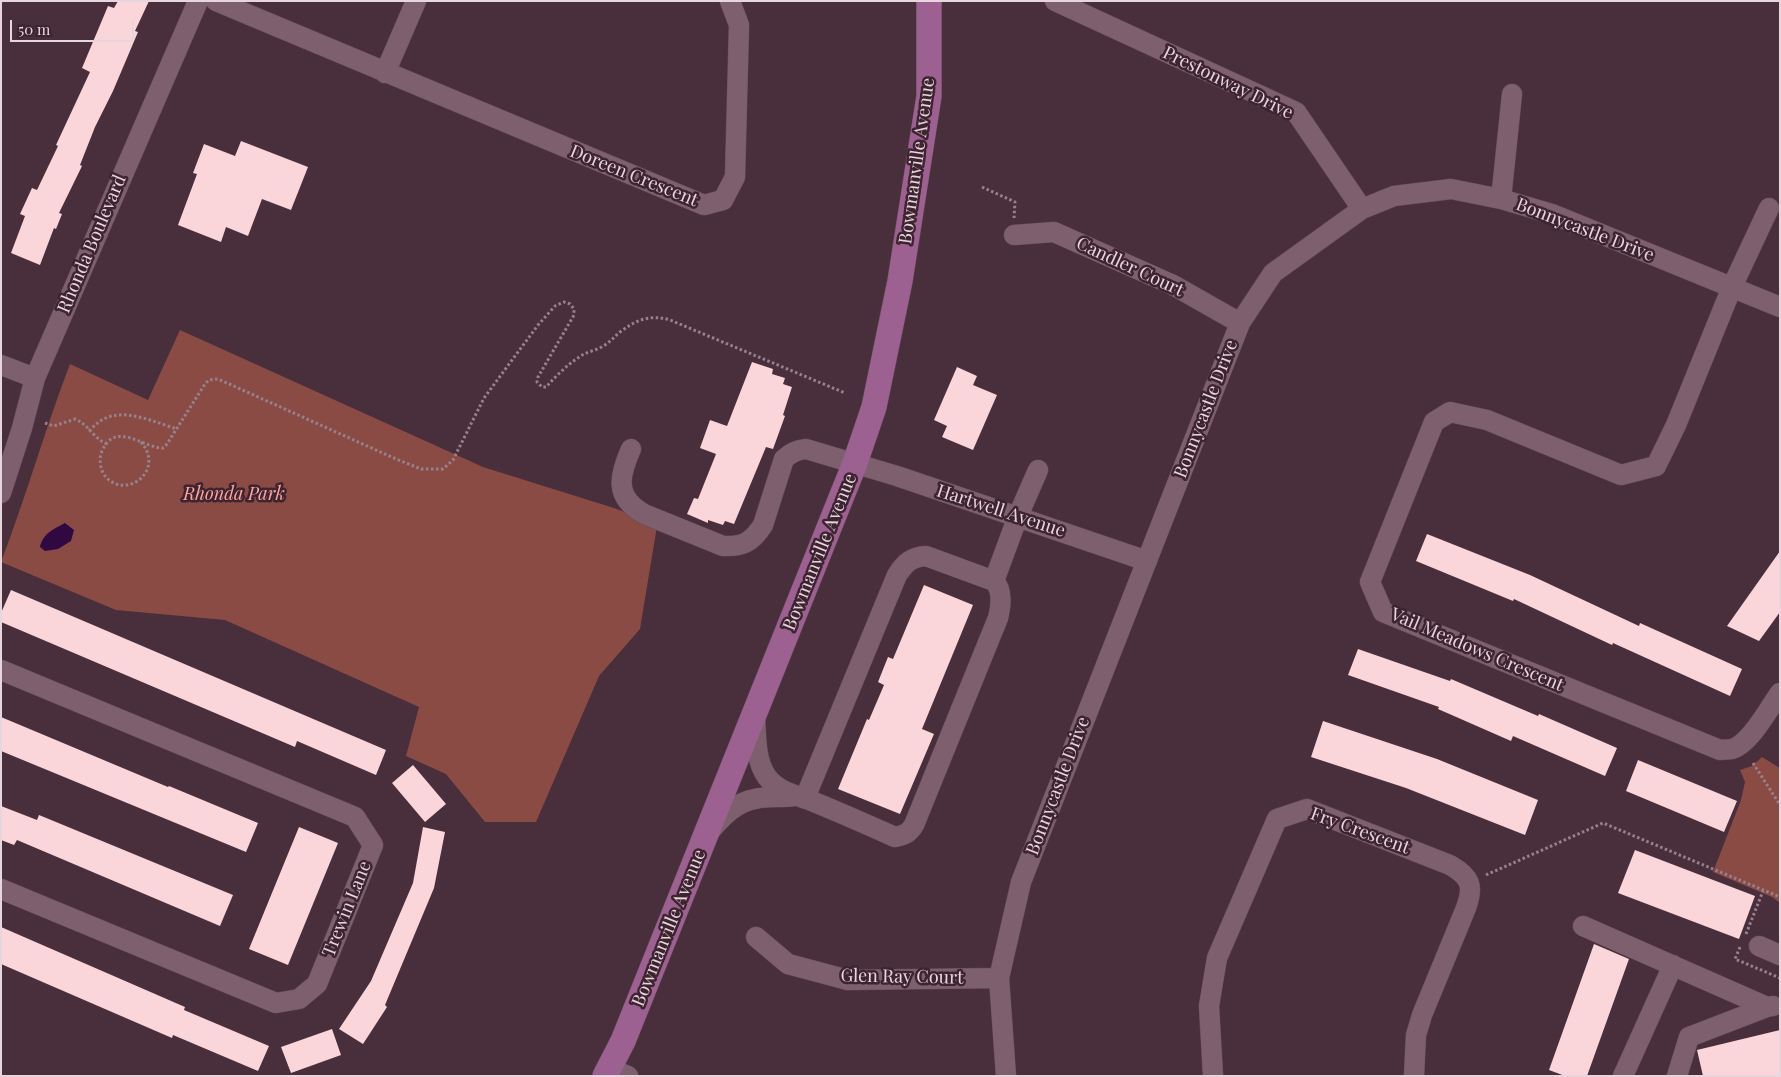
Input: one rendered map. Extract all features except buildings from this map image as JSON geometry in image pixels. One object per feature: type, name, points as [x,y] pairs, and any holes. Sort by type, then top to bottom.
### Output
[{"type":"main road","name":"Bowmanville Avenue","points":[[614,1073],[626,1032],[855,463],[874,407],[900,281],[929,96],[929,1]]},
{"type":"street","name":"Rhonda Boulevard","points":[[1,493],[22,428],[35,378],[198,1]]},
{"type":"street","name":"Doreen Crescent","points":[[216,1],[704,205],[723,200],[735,177],[739,25],[730,1]]},
{"type":"street","points":[[385,73],[416,1]]},
{"type":"street","name":"Prestonway Drive","points":[[1055,1],[1296,112],[1362,209]]},
{"type":"street","points":[[1501,199],[1512,94]]},
{"type":"street","name":"Bonnycastle Drive","points":[[1006,1076],[999,978],[1021,882],[1240,324],[1273,273],[1362,209],[1394,196],[1451,189],[1501,199],[1552,214],[1780,307]]},
{"type":"street","points":[[1732,287],[1769,208]]},
{"type":"street","name":"Candler Court","points":[[1014,235],[1054,232],[1173,285],[1240,324]]},
{"type":"street","name":"Vail Meadows Crescent","points":[[1732,287],[1676,426],[1656,466],[1621,475],[1487,420],[1450,412],[1434,422],[1370,582],[1383,612],[1720,750],[1732,749],[1741,745],[1780,693]]},
{"type":"street","points":[[1,364],[35,378]]},
{"type":"street","name":"Hartwell Avenue","points":[[631,449],[623,466],[621,488],[625,498],[634,508],[644,514],[714,542],[729,546],[735,547],[747,543],[757,534],[763,525],[784,459],[790,453],[806,449],[1018,516],[1146,561]]},
{"type":"street","points":[[994,581],[1018,516],[1038,470]]},
{"type":"street","points":[[755,714],[760,760],[766,776],[778,787],[800,797],[895,837],[903,836],[910,832],[998,618],[1000,590],[994,581],[926,556],[918,556],[909,560],[903,566],[897,575],[800,797]]},
{"type":"street","name":"Trewin Lane","points":[[1,670],[355,817],[373,845],[317,984],[299,1000],[276,1003],[1,889]]},
{"type":"street","points":[[707,834],[726,813],[745,802],[755,799],[800,797]]},
{"type":"street","name":"Fry Crescent","points":[[1213,1076],[1209,1006],[1217,958],[1277,819],[1307,809],[1450,865],[1460,870],[1468,879],[1471,888],[1470,897],[1422,1015],[1416,1036],[1414,1076]]},
{"type":"street","points":[[1584,926],[1773,1006]]},
{"type":"street","name":"Glen Ray Court","points":[[756,937],[788,964],[848,980],[999,978]]},
{"type":"street","points":[[1759,946],[1780,954]]},
{"type":"street","points":[[1624,1076],[1673,965]]},
{"type":"street","points":[[1677,1076],[1689,1037],[1773,1006]]},
{"type":"path","points":[[982,187],[1015,202],[1014,235]]},
{"type":"path","points":[[141,442],[146,448],[148,455],[148,469],[139,481],[126,485],[112,482],[102,471],[100,457],[107,444],[124,436],[163,448],[205,384],[209,380],[218,379],[396,459],[422,469],[443,469],[453,460],[494,382],[549,312],[555,306],[564,302],[570,304],[574,309],[574,315],[538,377],[537,382],[542,387],[546,386],[584,354],[606,344],[634,323],[658,316],[846,392]]},
{"type":"path","points":[[89,431],[104,418],[113,415],[144,418],[177,429]]},
{"type":"path","points":[[45,423],[54,426],[75,419],[80,421],[98,440],[107,444]]},
{"type":"path","points":[[1753,763],[1780,805]]},
{"type":"path","points":[[1486,875],[1603,823],[1780,897]]},
{"type":"green space","name":"Rhonda Park","points":[[180,330],[483,467],[617,509],[657,526],[640,629],[599,676],[536,822],[485,822],[446,774],[406,756],[419,707],[225,620],[116,610],[1,562],[70,364],[148,400]]},
{"type":"green space","points":[[1762,757],[1780,768],[1780,903],[1772,897],[1713,872],[1741,800],[1745,782],[1740,770],[1752,766]]},
{"type":"shaded area","points":[[65,523],[74,530],[71,541],[58,549],[45,551],[40,547],[46,535]]}]
